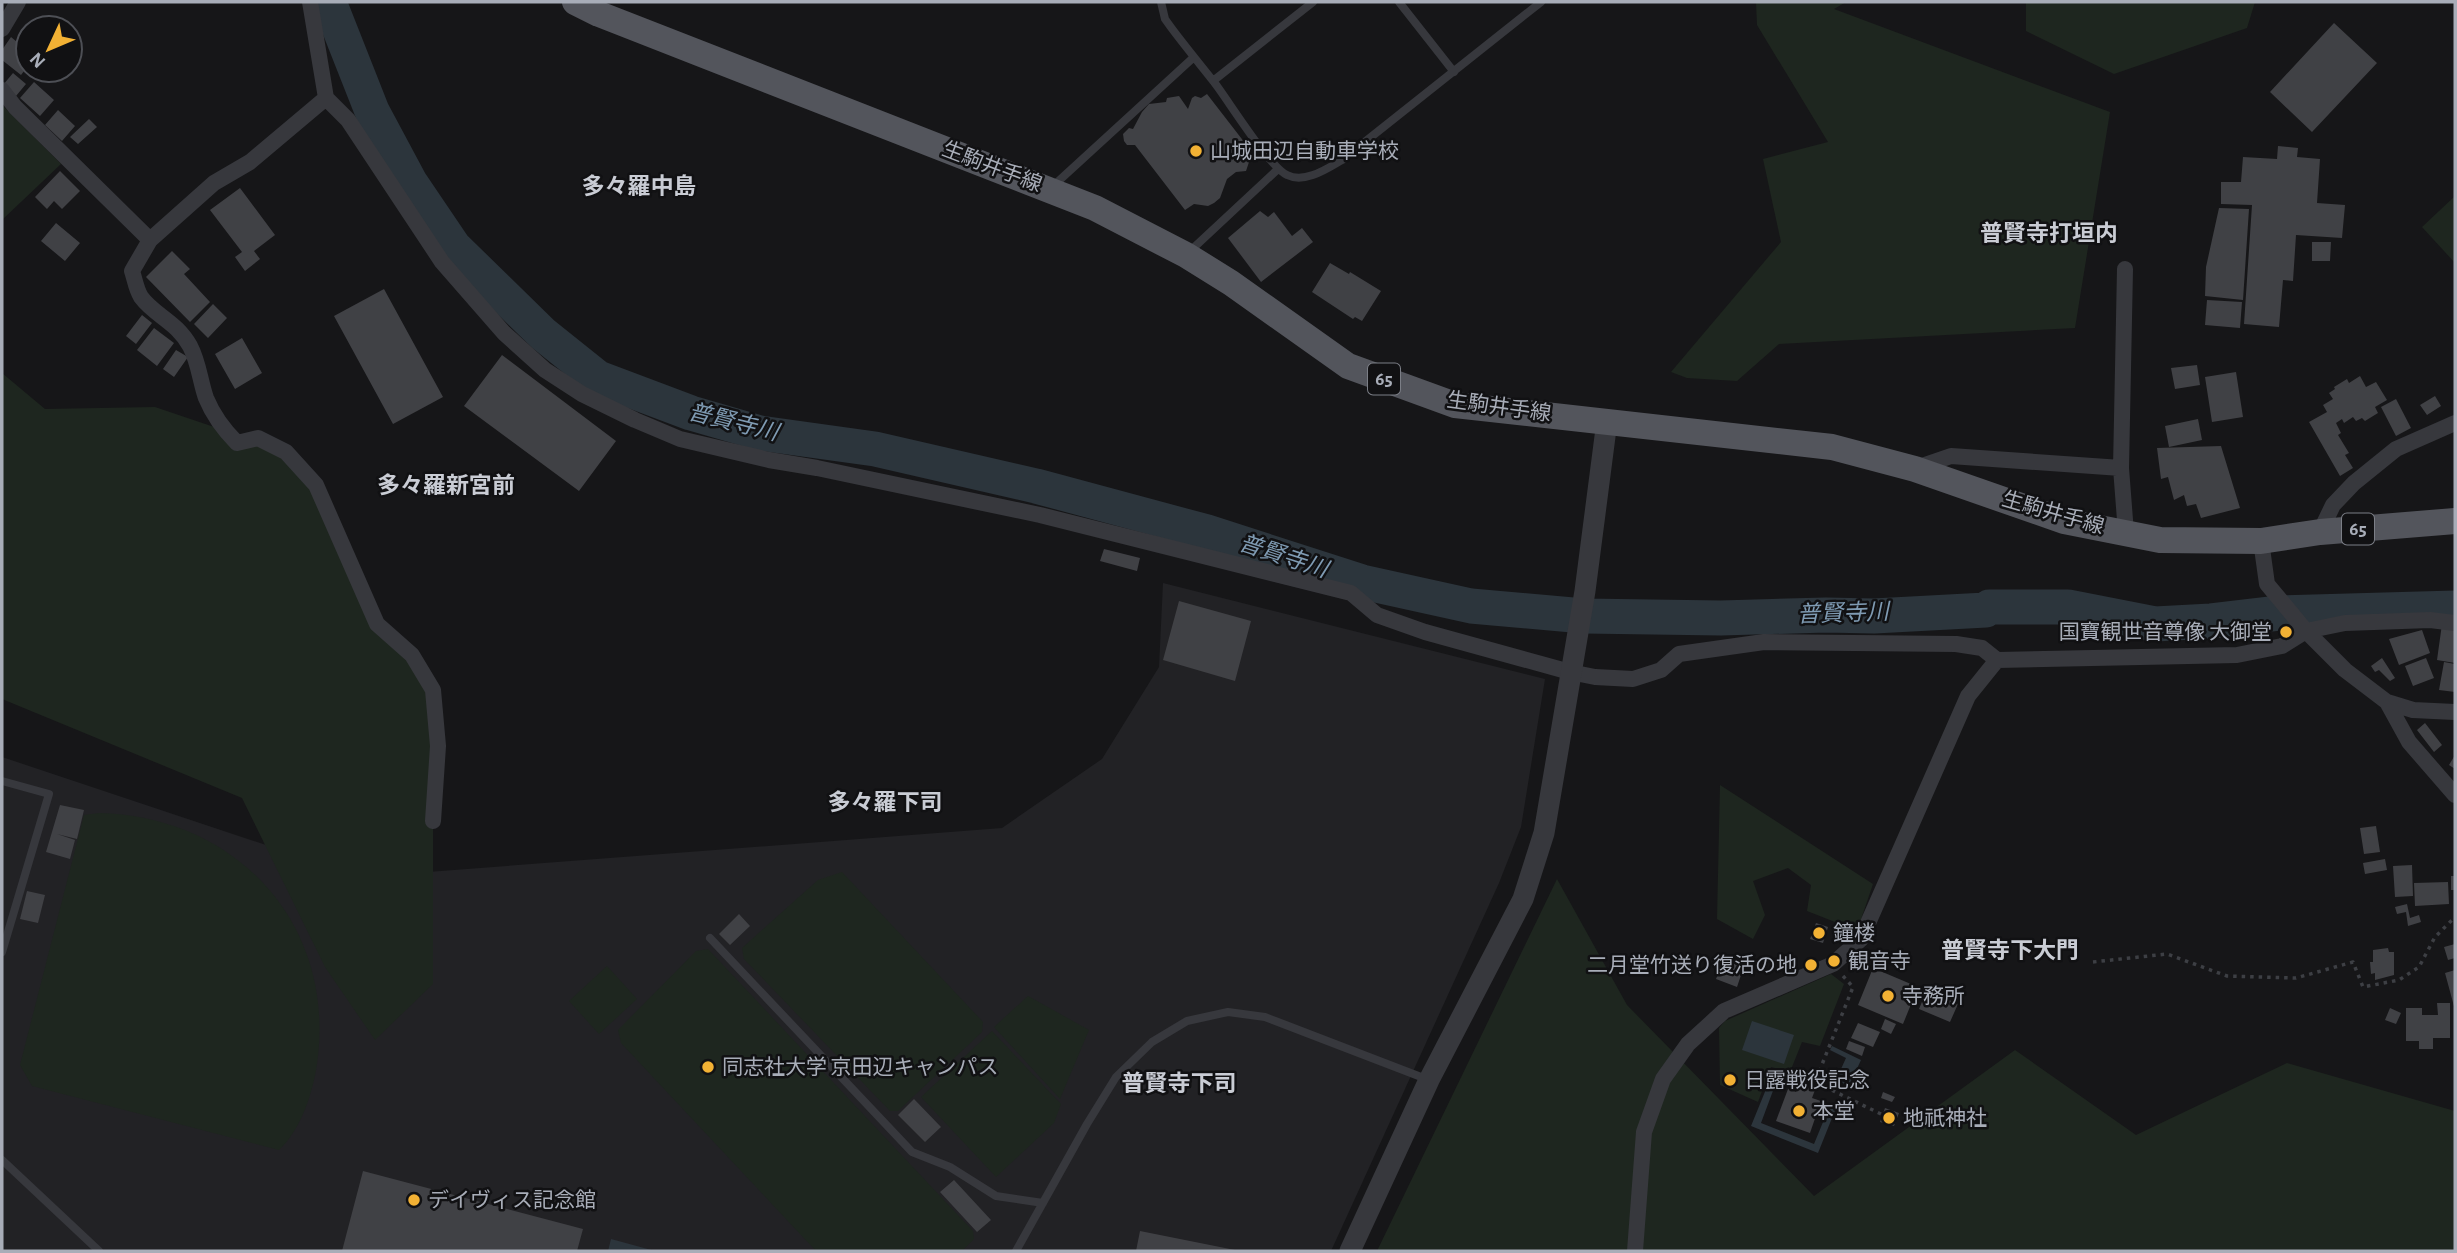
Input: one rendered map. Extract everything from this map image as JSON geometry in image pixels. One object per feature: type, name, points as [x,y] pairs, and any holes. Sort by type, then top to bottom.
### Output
[{"type":"main road","name":"生駒井手線","points":[[575,2],[599,14],[1095,208],[1186,255],[1231,283],[1349,366],[1455,405],[1832,447],[1915,468],[2064,521],[2160,540],[2261,541],[2320,532],[2455,521]]},
{"type":"street","points":[[310,2],[326,98],[348,120],[442,262],[504,333],[545,370],[582,394],[680,439],[769,460],[1040,515],[1352,593],[1377,615],[1425,632],[1633,679],[1661,670],[1679,654],[1763,642],[1956,644],[1982,648],[1997,660],[2237,655],[2282,646],[2306,631],[2345,623],[2430,620],[2455,623]]},
{"type":"street","points":[[2,29],[11,5]]},
{"type":"street","points":[[2,90],[15,107],[150,240]]},
{"type":"street","points":[[326,98],[250,162],[214,183],[150,240],[132,271],[143,300],[178,328],[191,347],[200,369],[206,398],[223,430],[237,443],[258,438],[286,452],[316,485],[377,624],[412,655],[433,690],[438,746],[433,821]]},
{"type":"street","points":[[2125,270],[2121,468],[2126,533]]},
{"type":"street","points":[[1350,1251],[1429,1080],[1523,899],[1545,833],[1585,591],[1607,421]]},
{"type":"street","points":[[2320,532],[2333,505],[2354,483],[2396,449],[2455,423]]},
{"type":"street","points":[[1915,468],[1951,456],[2121,468]]},
{"type":"street","points":[[2261,541],[2267,584],[2306,631],[2344,670],[2387,702],[2413,710],[2455,712]]},
{"type":"street","points":[[1635,1251],[1644,1132],[1663,1079],[1688,1044],[1724,1011],[1833,964],[1861,939],[1968,696],[1997,660]]},
{"type":"street","points":[[2387,702],[2409,742],[2455,795]]},
{"type":"lane","points":[[1161,2],[1165,19],[1278,169],[1286,175],[1304,177],[1332,166],[1541,2]]},
{"type":"lane","points":[[1213,81],[1313,2]]},
{"type":"lane","points":[[1399,2],[1454,72]]},
{"type":"lane","points":[[1050,189],[1194,57]]},
{"type":"lane","points":[[1186,255],[1278,169]]},
{"type":"lane","points":[[2,781],[49,794],[2,951]]},
{"type":"lane","points":[[710,938],[912,1152],[950,1167],[996,1196],[1043,1203]]},
{"type":"lane","points":[[1016,1251],[1116,1077],[1153,1042],[1188,1021],[1228,1012],[1265,1017],[1429,1080]]},
{"type":"lane","points":[[2,1160],[100,1251]]},
{"type":"path","points":[[2092,962],[2166,954],[2227,976],[2296,978],[2353,962],[2363,987],[2399,980],[2419,967],[2435,937],[2455,917]]},
{"type":"path","points":[[1833,964],[1853,987],[1815,1082],[1883,1115]]},
{"type":"shaded area","points":[[1756,2],[1846,2],[1834,9],[2110,112],[2075,328],[1779,344],[1737,381],[1687,378],[1671,372],[1781,242],[1763,159],[1828,142],[1757,25]]},
{"type":"shaded area","points":[[2026,2],[2255,2],[2247,28],[2114,74],[2026,31]]},
{"type":"shaded area","points":[[2,105],[61,164],[2,220]]},
{"type":"shaded area","points":[[2455,196],[2455,263],[2422,227]]},
{"type":"shaded area","points":[[2,373],[45,409],[155,407],[223,430],[237,443],[258,438],[316,485],[377,624],[433,690],[433,984],[375,1040],[325,967],[242,798],[2,699]]},
{"type":"shaded area","name":"同志社大学 京田辺キャンパス","points":[[1163,583],[1545,679],[1521,827],[1499,883],[1331,1251],[2,1251],[2,757],[362,877],[1002,828],[1102,759],[1159,667]]},
{"type":"shaded area","points":[[1720,785],[1873,884],[1854,940],[1839,932],[1835,922],[1807,911],[1811,885],[1788,868],[1753,881],[1765,915],[1753,939],[1717,919]]},
{"type":"shaded area","points":[[99,813],[149,819],[194,834],[233,857],[267,887],[293,924],[311,966],[319,1013],[317,1064],[305,1110],[294,1132],[279,1150],[32,1086],[20,1065],[84,815]]},
{"type":"shaded area","points":[[842,872],[983,1022],[982,1032],[898,1111],[890,1111],[744,959],[742,948],[818,880]]},
{"type":"shaded area","points":[[1557,879],[1627,1005],[1814,1196],[2015,1050],[2136,1135],[2287,1063],[2455,1111],[2455,1251],[1377,1251]]},
{"type":"shaded area","points":[[708,949],[973,1231],[974,1239],[962,1251],[816,1251],[621,1043],[618,1030],[696,951]]},
{"type":"shaded area","points":[[607,966],[637,999],[599,1034],[569,1001]]},
{"type":"shaded area","points":[[1831,974],[1844,984],[1820,1046],[1802,1042],[1790,1072],[1771,1067],[1758,1102],[1720,1085],[1719,1028],[1725,1021]]},
{"type":"shaded area","points":[[1028,996],[1089,1030],[1060,1099],[994,1027]]},
{"type":"shaded area","points":[[1752,1021],[1794,1035],[1784,1064],[1742,1050]]},
{"type":"shaded area","points":[[992,1031],[1061,1104],[1054,1123],[996,1177],[921,1097]]},
{"type":"shaded area","points":[[1832,1046],[1861,1060],[1849,1086],[1836,1080],[1846,1058],[1830,1050]]},
{"type":"shaded area","points":[[1771,1077],[1777,1080],[1761,1123],[1814,1144],[1830,1105],[1836,1108],[1818,1153],[1751,1126]]},
{"type":"shaded area","points":[[611,1239],[655,1251],[608,1251]]},
{"type":"building","points":[[2334,23],[2377,63],[2312,132],[2270,92]]},
{"type":"building","points":[[11,37],[14,39],[14,69],[2,60],[2,50]]},
{"type":"building","points":[[13,73],[14,84],[26,84],[16,96],[3,85]]},
{"type":"building","points":[[32,84],[36,84],[54,100],[40,116],[20,98]]},
{"type":"building","name":"山城田辺自動車学校","points":[[1207,94],[1255,156],[1246,171],[1236,172],[1227,179],[1220,198],[1214,203],[1208,206],[1194,204],[1185,210],[1135,145],[1127,145],[1123,134],[1129,128],[1133,129],[1149,104],[1166,102],[1167,98],[1179,96],[1188,109],[1192,98],[1201,98]]},
{"type":"building","points":[[58,110],[75,126],[62,141],[45,125]]},
{"type":"building","points":[[89,119],[97,127],[78,144],[70,137]]},
{"type":"building","points":[[2278,146],[2298,148],[2297,157],[2320,159],[2317,203],[2345,205],[2342,238],[2296,235],[2293,281],[2283,280],[2279,327],[2244,324],[2252,205],[2221,204],[2221,182],[2241,182],[2243,157],[2277,159]]},
{"type":"building","points":[[60,171],[80,191],[62,209],[54,201],[47,209],[35,197]]},
{"type":"building","points":[[240,188],[275,235],[254,251],[260,259],[245,271],[235,257],[242,252],[210,210]]},
{"type":"building","points":[[2219,208],[2249,209],[2243,300],[2205,296],[2206,267]]},
{"type":"building","points":[[1260,211],[1268,217],[1274,212],[1292,236],[1302,228],[1313,242],[1261,282],[1228,238]]},
{"type":"building","points":[[56,223],[80,243],[65,261],[41,241]]},
{"type":"building","points":[[2312,242],[2331,242],[2330,261],[2312,261]]},
{"type":"building","points":[[172,251],[190,269],[184,274],[210,302],[190,322],[146,277]]},
{"type":"building","points":[[1330,263],[1381,291],[1362,321],[1355,317],[1353,319],[1312,292]]},
{"type":"building","points":[[384,289],[443,397],[393,424],[334,316]]},
{"type":"building","points":[[2207,300],[2242,302],[2240,328],[2205,325]]},
{"type":"building","points":[[213,304],[227,318],[208,338],[194,324]]},
{"type":"building","points":[[142,315],[152,323],[136,344],[126,336]]},
{"type":"building","points":[[154,328],[174,343],[157,366],[137,350]]},
{"type":"building","points":[[242,338],[262,373],[235,389],[215,354]]},
{"type":"building","points":[[176,350],[188,357],[174,377],[163,369]]},
{"type":"building","points":[[502,355],[616,441],[579,491],[464,406]]},
{"type":"building","points":[[2197,365],[2200,385],[2175,389],[2171,368]]},
{"type":"building","points":[[2236,372],[2243,417],[2212,422],[2205,377]]},
{"type":"building","points":[[2360,376],[2366,387],[2376,382],[2387,400],[2375,407],[2378,413],[2365,421],[2362,418],[2356,421],[2353,417],[2344,423],[2342,419],[2336,423],[2341,433],[2338,435],[2349,453],[2345,455],[2353,468],[2340,476],[2309,422],[2327,412],[2323,405],[2333,399],[2329,393],[2334,387],[2347,379],[2349,383]]},
{"type":"building","points":[[2435,396],[2441,406],[2427,415],[2420,405]]},
{"type":"building","points":[[2396,399],[2411,428],[2396,436],[2381,407]]},
{"type":"building","points":[[2198,419],[2202,440],[2169,447],[2165,426]]},
{"type":"building","points":[[2221,446],[2240,508],[2201,518],[2196,504],[2187,506],[2184,495],[2174,500],[2168,477],[2161,479],[2157,448]]},
{"type":"building","points":[[1104,549],[1140,558],[1137,571],[1100,561]]},
{"type":"building","points":[[1179,601],[1251,621],[1235,681],[1163,660]]},
{"type":"building","points":[[2442,624],[2455,626],[2455,663],[2437,660]]},
{"type":"building","points":[[2422,630],[2430,653],[2399,665],[2389,639]]},
{"type":"building","points":[[2382,658],[2395,678],[2390,681],[2379,670],[2375,672],[2371,666]]},
{"type":"building","points":[[2426,658],[2434,678],[2413,686],[2405,666]]},
{"type":"building","points":[[2444,662],[2455,664],[2455,692],[2439,690]]},
{"type":"building","points":[[2425,723],[2442,745],[2434,752],[2417,730]]},
{"type":"building","points":[[2455,755],[2455,769],[2449,765]]},
{"type":"building","points":[[60,805],[84,810],[77,839],[57,834],[75,840],[70,859],[46,852]]},
{"type":"building","points":[[2376,826],[2380,852],[2364,854],[2360,828]]},
{"type":"building","points":[[2385,859],[2387,870],[2365,874],[2363,863]]},
{"type":"building","points":[[2412,865],[2413,896],[2395,897],[2393,866]]},
{"type":"building","points":[[2451,876],[2455,876],[2455,890],[2451,890]]},
{"type":"building","points":[[2448,882],[2449,904],[2415,906],[2414,883]]},
{"type":"building","points":[[27,891],[45,895],[38,923],[20,919]]},
{"type":"building","points":[[2407,904],[2410,918],[2419,915],[2421,922],[2408,926],[2406,912],[2397,914],[2395,907]]},
{"type":"building","points":[[739,914],[750,926],[730,945],[719,934]]},
{"type":"building","name":"鐘楼","points":[[1816,923],[1828,927],[1823,943],[1810,939]]},
{"type":"building","points":[[2455,944],[2455,958],[2448,960],[2444,947]]},
{"type":"building","points":[[2388,948],[2389,952],[2394,952],[2394,975],[2375,980],[2375,973],[2371,974],[2370,962],[2373,962],[2373,950]]},
{"type":"building","points":[[1725,956],[1745,963],[1737,987],[1716,979]]},
{"type":"building","name":"寺務所","points":[[1873,968],[1918,987],[1903,1024],[1858,1005]]},
{"type":"building","points":[[2455,970],[2455,1010],[2445,973]]},
{"type":"building","points":[[1927,990],[1958,1004],[1950,1022],[1919,1009]]},
{"type":"building","points":[[2437,1003],[2450,1003],[2450,1038],[2433,1038],[2433,1049],[2419,1049],[2419,1041],[2406,1041],[2406,1008],[2422,1008],[2422,1015],[2438,1015]]},
{"type":"building","points":[[2390,1008],[2401,1013],[2396,1024],[2385,1020]]},
{"type":"building","points":[[1885,1019],[1896,1024],[1891,1034],[1881,1029]]},
{"type":"building","points":[[1858,1023],[1880,1032],[1873,1047],[1851,1038]]},
{"type":"building","points":[[1849,1041],[1865,1047],[1862,1056],[1846,1049]]},
{"type":"building","name":"本堂","points":[[1798,1084],[1815,1090],[1812,1098],[1821,1101],[1810,1133],[1776,1121],[1788,1089],[1796,1092]]},
{"type":"building","points":[[1883,1092],[1895,1097],[1892,1102],[1881,1098]]},
{"type":"building","points":[[914,1099],[941,1127],[925,1142],[898,1115]]},
{"type":"building","name":"地祇神社","points":[[1885,1108],[1899,1113],[1894,1126],[1880,1122]]},
{"type":"building","name":"デイヴィス記念館","points":[[363,1171],[583,1229],[577,1251],[342,1251]]},
{"type":"building","points":[[954,1180],[991,1220],[977,1232],[940,1192]]},
{"type":"building","points":[[1140,1231],[1235,1250],[1235,1251],[1136,1251]]},
{"type":"waterway","name":"普賢寺川","points":[[329,2],[372,111],[410,182],[454,247],[543,334],[598,378],[691,413],[760,433],[875,449],[1036,486],[1207,532],[1362,582],[1471,606],[1584,616],[1721,618],[1874,616],[1986,610],[1989,607],[2068,607],[2155,624],[2279,613],[2455,608]]},
{"type":"place","name":"山城田辺自動車学校","points":[[1196,151]]},
{"type":"place","name":"国寶観世音尊像 大御堂","points":[[2286,632]]},
{"type":"place","name":"鐘楼","points":[[1819,933]]},
{"type":"place","name":"観音寺","points":[[1834,961]]},
{"type":"place","name":"二月堂竹送り復活の地","points":[[1811,965]]},
{"type":"place","name":"寺務所","points":[[1888,996]]},
{"type":"place","name":"同志社大学 京田辺キャンパス","points":[[708,1067]]},
{"type":"place","name":"日露戦役記念","points":[[1730,1080]]},
{"type":"place","name":"本堂","points":[[1799,1111]]},
{"type":"place","name":"地祇神社","points":[[1889,1118]]},
{"type":"place","name":"デイヴィス記念館","points":[[414,1200]]},
{"type":"district","name":"多々羅中島","points":[[639,187]]},
{"type":"district","name":"普賢寺打垣内","points":[[2049,234]]},
{"type":"district","name":"多々羅新宮前","points":[[446,486]]},
{"type":"district","name":"多々羅下司","points":[[885,803]]},
{"type":"district","name":"普賢寺下大門","points":[[2010,951]]},
{"type":"district","name":"普賢寺下司","points":[[1179,1084]]}]
